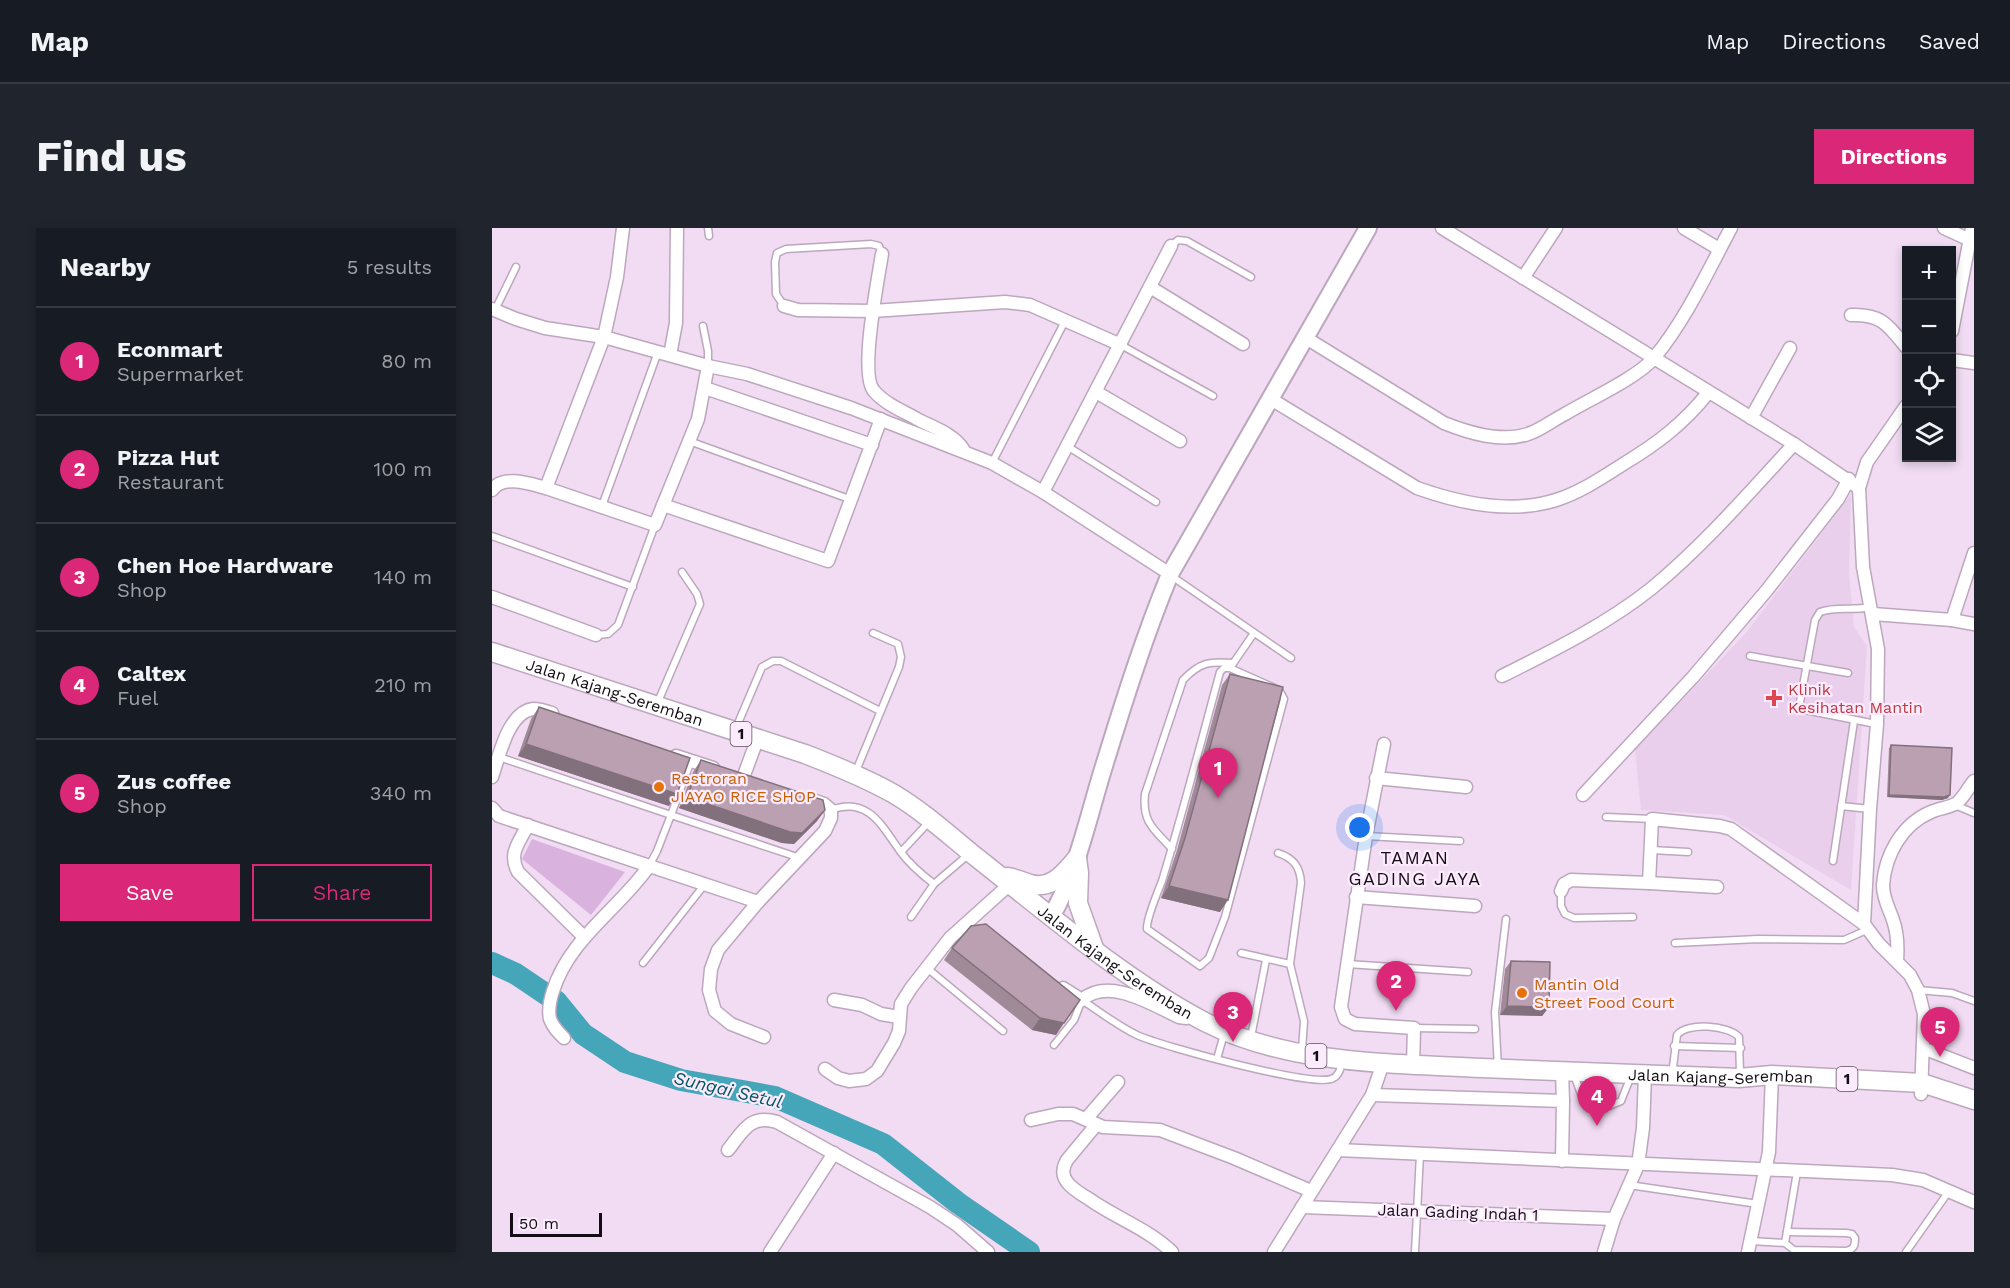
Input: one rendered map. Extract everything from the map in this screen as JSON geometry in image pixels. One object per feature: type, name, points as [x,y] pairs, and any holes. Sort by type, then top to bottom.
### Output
[{"type":"main road","points":[[1052,917],[1069,882],[1124,705],[1154,614],[1170,574],[1368,228]]},
{"type":"main road","name":"Jalan Kajang-Seremban","points":[[492,652],[805,754],[855,773],[895,794],[931,819],[970,853],[1052,917],[1137,979],[1205,1022],[1250,1040],[1302,1054],[1383,1063],[1739,1078],[1772,1082],[1922,1089],[1974,1100]]},
{"type":"main road","points":[[1005,880],[1012,878],[1042,885],[1053,883],[1077,858]]},
{"type":"main road","points":[[1077,858],[1078,903],[1094,948]]},
{"type":"main road","points":[[1922,1089],[1974,1112]]},
{"type":"street","points":[[546,488],[604,337],[617,276],[623,228]]},
{"type":"street","points":[[664,353],[676,323],[677,228]]},
{"type":"street","points":[[1442,228],[1794,444],[1859,488]]},
{"type":"street","points":[[1523,278],[1556,228]]},
{"type":"street","points":[[1684,228],[1719,249]]},
{"type":"street","points":[[1306,338],[1444,423],[1467,433],[1507,437],[1528,434],[1637,373],[1653,359],[1685,311],[1731,228]]},
{"type":"street","points":[[1944,228],[1971,234],[1956,311]]},
{"type":"street","points":[[1043,492],[1171,246]]},
{"type":"street","points":[[882,254],[873,311],[868,374],[872,390],[889,404],[950,436],[965,453]]},
{"type":"street","points":[[1150,287],[1243,344]]},
{"type":"street","points":[[784,306],[798,310],[873,311],[1005,302],[1030,305],[1121,345]]},
{"type":"street","points":[[493,309],[545,328],[604,337],[708,366],[758,377],[881,419],[992,463],[1043,492],[1170,574]]},
{"type":"street","points":[[1851,315],[1878,318],[1889,324],[1902,342]]},
{"type":"street","points":[[1751,418],[1790,348]]},
{"type":"street","points":[[1956,361],[1974,363]]},
{"type":"street","points":[[493,487],[506,482],[526,482],[655,525],[698,419],[708,366]]},
{"type":"street","points":[[705,388],[872,445]]},
{"type":"street","points":[[1096,392],[1180,441]]},
{"type":"street","points":[[1271,399],[1417,488],[1444,497],[1504,505],[1555,500],[1578,491],[1638,455],[1680,426],[1708,393]]},
{"type":"street","points":[[1866,927],[1870,809],[1877,724],[1878,650],[1863,567],[1859,488],[1866,462],[1905,408]]},
{"type":"street","points":[[663,505],[828,561],[881,419]]},
{"type":"street","points":[[1502,676],[1594,628],[1651,588],[1729,517],[1794,444]]},
{"type":"street","points":[[1583,795],[1693,677],[1767,590],[1838,500],[1848,479]]},
{"type":"street","points":[[1872,610],[1966,620],[1974,554]]},
{"type":"street","points":[[492,597],[596,635]]},
{"type":"street","points":[[492,777],[510,727],[520,713],[534,709],[565,717]]},
{"type":"street","points":[[659,750],[739,776],[757,740]]},
{"type":"street","points":[[1384,744],[1356,897],[1341,1007],[1345,1019],[1355,1024],[1414,1028],[1413,1065]]},
{"type":"street","points":[[1376,778],[1466,787]]},
{"type":"street","points":[[1897,962],[1896,932],[1883,885],[1890,856],[1907,827],[1932,811],[1954,805],[1974,781]]},
{"type":"street","points":[[764,1037],[731,1024],[715,1011],[709,990],[711,969],[718,950],[758,902],[825,831],[831,818],[831,810],[824,804],[794,794]]},
{"type":"street","points":[[492,808],[500,816],[758,902]]},
{"type":"street","points":[[1649,883],[1652,819],[1720,826],[1731,829],[1866,927],[1879,944],[1910,975],[1918,990],[1924,1014],[1922,1089]]},
{"type":"street","points":[[528,825],[512,861],[518,872],[585,937]]},
{"type":"street","points":[[564,1038],[551,1020],[550,1002],[564,966],[585,937],[649,866]]},
{"type":"street","points":[[825,1069],[838,1078],[849,1081],[866,1079],[877,1071],[899,1031],[901,1004],[950,938],[978,921],[1005,880]]},
{"type":"street","points":[[1561,891],[1564,884],[1571,880],[1717,887]]},
{"type":"street","points":[[1356,897],[1475,906]]},
{"type":"street","points":[[1058,984],[1082,1000],[1098,991],[1125,993],[1179,1017],[1205,1022]]},
{"type":"street","points":[[834,1000],[862,1005],[881,1014],[899,1017]]},
{"type":"street","points":[[1923,1048],[1974,1068]]},
{"type":"street","points":[[1274,1252],[1372,1095],[1383,1063]]},
{"type":"street","points":[[1562,1161],[1563,1101],[1567,1071]]},
{"type":"street","points":[[1604,1252],[1614,1219],[1638,1165],[1643,1128],[1638,1074]]},
{"type":"street","points":[[1118,1082],[1063,1166],[1063,1175],[1067,1183],[1096,1204],[1150,1235],[1172,1252]]},
{"type":"street","points":[[1749,1246],[1766,1171],[1772,1082]]},
{"type":"street","points":[[1372,1095],[1563,1101]]},
{"type":"street","points":[[1031,1120],[1058,1114],[1073,1114],[1091,1122],[1160,1130],[1311,1191]]},
{"type":"street","points":[[728,1150],[753,1121],[764,1119],[777,1122],[930,1207],[957,1225],[988,1252]]},
{"type":"street","points":[[1338,1150],[1892,1175],[1923,1180],[1974,1202]]},
{"type":"street","points":[[770,1252],[834,1153]]},
{"type":"street","name":"Jalan Gading Indah 1","points":[[1302,1207],[1614,1219]]},
{"type":"lane","points":[[708,228],[709,236]]},
{"type":"lane","points":[[1171,246],[1178,240],[1187,241],[1251,277]]},
{"type":"lane","points":[[784,306],[776,294],[777,253],[786,249],[871,244],[879,246],[882,254]]},
{"type":"lane","points":[[493,309],[516,267]]},
{"type":"lane","points":[[992,463],[1065,320]]},
{"type":"lane","points":[[703,326],[708,351],[708,366]]},
{"type":"lane","points":[[1121,345],[1212,396]]},
{"type":"lane","points":[[602,506],[664,353]]},
{"type":"lane","points":[[689,441],[852,500]]},
{"type":"lane","points":[[1067,446],[1156,502]]},
{"type":"lane","points":[[596,635],[608,634],[618,625],[655,525]]},
{"type":"lane","points":[[492,536],[633,587]]},
{"type":"lane","points":[[656,707],[700,604],[697,594],[682,572]]},
{"type":"lane","points":[[1170,574],[1291,658]]},
{"type":"lane","points":[[1872,610],[1829,609],[1820,612],[1815,620],[1800,702],[1805,710],[1877,724]]},
{"type":"lane","points":[[855,773],[902,657],[898,644],[873,633]]},
{"type":"lane","points":[[1172,849],[1148,822],[1143,811],[1145,794],[1184,680],[1190,673],[1206,663],[1232,666],[1279,690],[1284,699],[1225,917],[1209,958],[1200,966],[1146,926],[1172,849],[1220,672],[1232,666],[1254,633]]},
{"type":"lane","points":[[1750,656],[1848,673]]},
{"type":"lane","points":[[734,731],[762,667],[772,661],[781,661],[880,711]]},
{"type":"lane","points":[[1833,861],[1854,721]]},
{"type":"lane","points":[[499,757],[801,858]]},
{"type":"lane","points":[[649,866],[657,851],[691,761]]},
{"type":"lane","points":[[1954,805],[1974,813]]},
{"type":"lane","points":[[831,810],[845,806],[867,811],[885,827],[916,870],[934,884]]},
{"type":"lane","points":[[1841,806],[1870,809]]},
{"type":"lane","points":[[1606,817],[1652,819]]},
{"type":"lane","points":[[901,852],[931,819]]},
{"type":"lane","points":[[1366,836],[1460,841]]},
{"type":"lane","points":[[1651,850],[1688,852]]},
{"type":"lane","points":[[911,916],[934,884],[970,853]]},
{"type":"lane","points":[[1278,853],[1288,856],[1297,865],[1301,874],[1290,964],[1304,1021],[1302,1054]]},
{"type":"lane","points":[[643,963],[705,884]]},
{"type":"lane","points":[[1561,891],[1561,906],[1565,914],[1574,918],[1633,917]]},
{"type":"lane","points":[[1498,1068],[1495,1012],[1506,919]]},
{"type":"lane","points":[[1675,943],[1758,939],[1844,940],[1866,927]]},
{"type":"lane","points":[[1241,953],[1290,964]]},
{"type":"lane","points":[[1250,1040],[1266,960]]},
{"type":"lane","points":[[1346,964],[1468,972]]},
{"type":"lane","points":[[927,968],[1003,1031]]},
{"type":"lane","points":[[1918,990],[1952,993],[1974,1001]]},
{"type":"lane","points":[[1054,1045],[1074,1020],[1082,1000],[1137,1035],[1266,1071],[1320,1080],[1332,1079],[1340,1072],[1342,1059]]},
{"type":"lane","points":[[1414,1028],[1475,1029]]},
{"type":"lane","points":[[1672,1076],[1674,1046],[1681,1030],[1725,1028],[1734,1031],[1739,1037],[1741,1048],[1739,1078]]},
{"type":"lane","points":[[1217,1059],[1225,1031]]},
{"type":"lane","points":[[1674,1046],[1741,1048]]},
{"type":"lane","points":[[1567,1071],[1584,1102],[1609,1106],[1621,1101],[1638,1074]]},
{"type":"lane","points":[[1415,1252],[1420,1154]]},
{"type":"lane","points":[[1785,1243],[1797,1172]]},
{"type":"lane","points":[[1629,1185],[1759,1204]]},
{"type":"lane","points":[[1906,1252],[1949,1191]]},
{"type":"lane","points":[[1749,1246],[1785,1243],[1794,1250],[1846,1251],[1852,1249],[1856,1238],[1846,1233],[1787,1232]]},
{"type":"shaded area","name":"Klinik Kesihatan Mantin","points":[[1851,494],[1849,574],[1854,627],[1867,646],[1851,890],[1724,815],[1641,810],[1635,750],[1746,633]]},
{"type":"shaded area","points":[[532,839],[625,872],[591,915],[522,859]]},
{"type":"building","points":[[1230,674],[1283,687],[1228,900],[1169,886],[1185,838]]},
{"type":"building","points":[[539,707],[690,758],[677,794],[526,744]]},
{"type":"building","points":[[1891,745],[1952,748],[1950,795],[1944,797],[1889,795]]},
{"type":"building","points":[[701,760],[823,800],[825,810],[802,833],[790,832],[687,797]]},
{"type":"building","points":[[986,924],[1080,1000],[1064,1023],[1040,1018],[952,948],[971,926]]},
{"type":"building","name":"Mantin Old Street Food Court","points":[[1511,961],[1550,962],[1549,1007],[1507,1006]]},
{"type":"waterway","name":"Sungai Setul","points":[[492,963],[516,974],[556,1001],[583,1034],[625,1062],[681,1080],[775,1097],[883,1144],[958,1203],[1029,1252]]},
{"type":"place","name":"Klinik Kesihatan Mantin","points":[[1774,698]]},
{"type":"place","name":"Restroran JIAYAO RICE SHOP","points":[[659,787]]},
{"type":"place","name":"Econmart","points":[[1218,798]]},
{"type":"place","name":"Mantin Old Street Food Court","points":[[1522,993]]},
{"type":"place","name":"Pizza Hut","points":[[1396,1011]]},
{"type":"place","name":"Chen Hoe Hardware","points":[[1233,1042]]},
{"type":"place","name":"Zus coffee","points":[[1940,1057]]},
{"type":"place","name":"Caltex","points":[[1597,1126]]},
{"type":"district","name":"TAMAN GADING JAYA","points":[[1415,868]]}]
